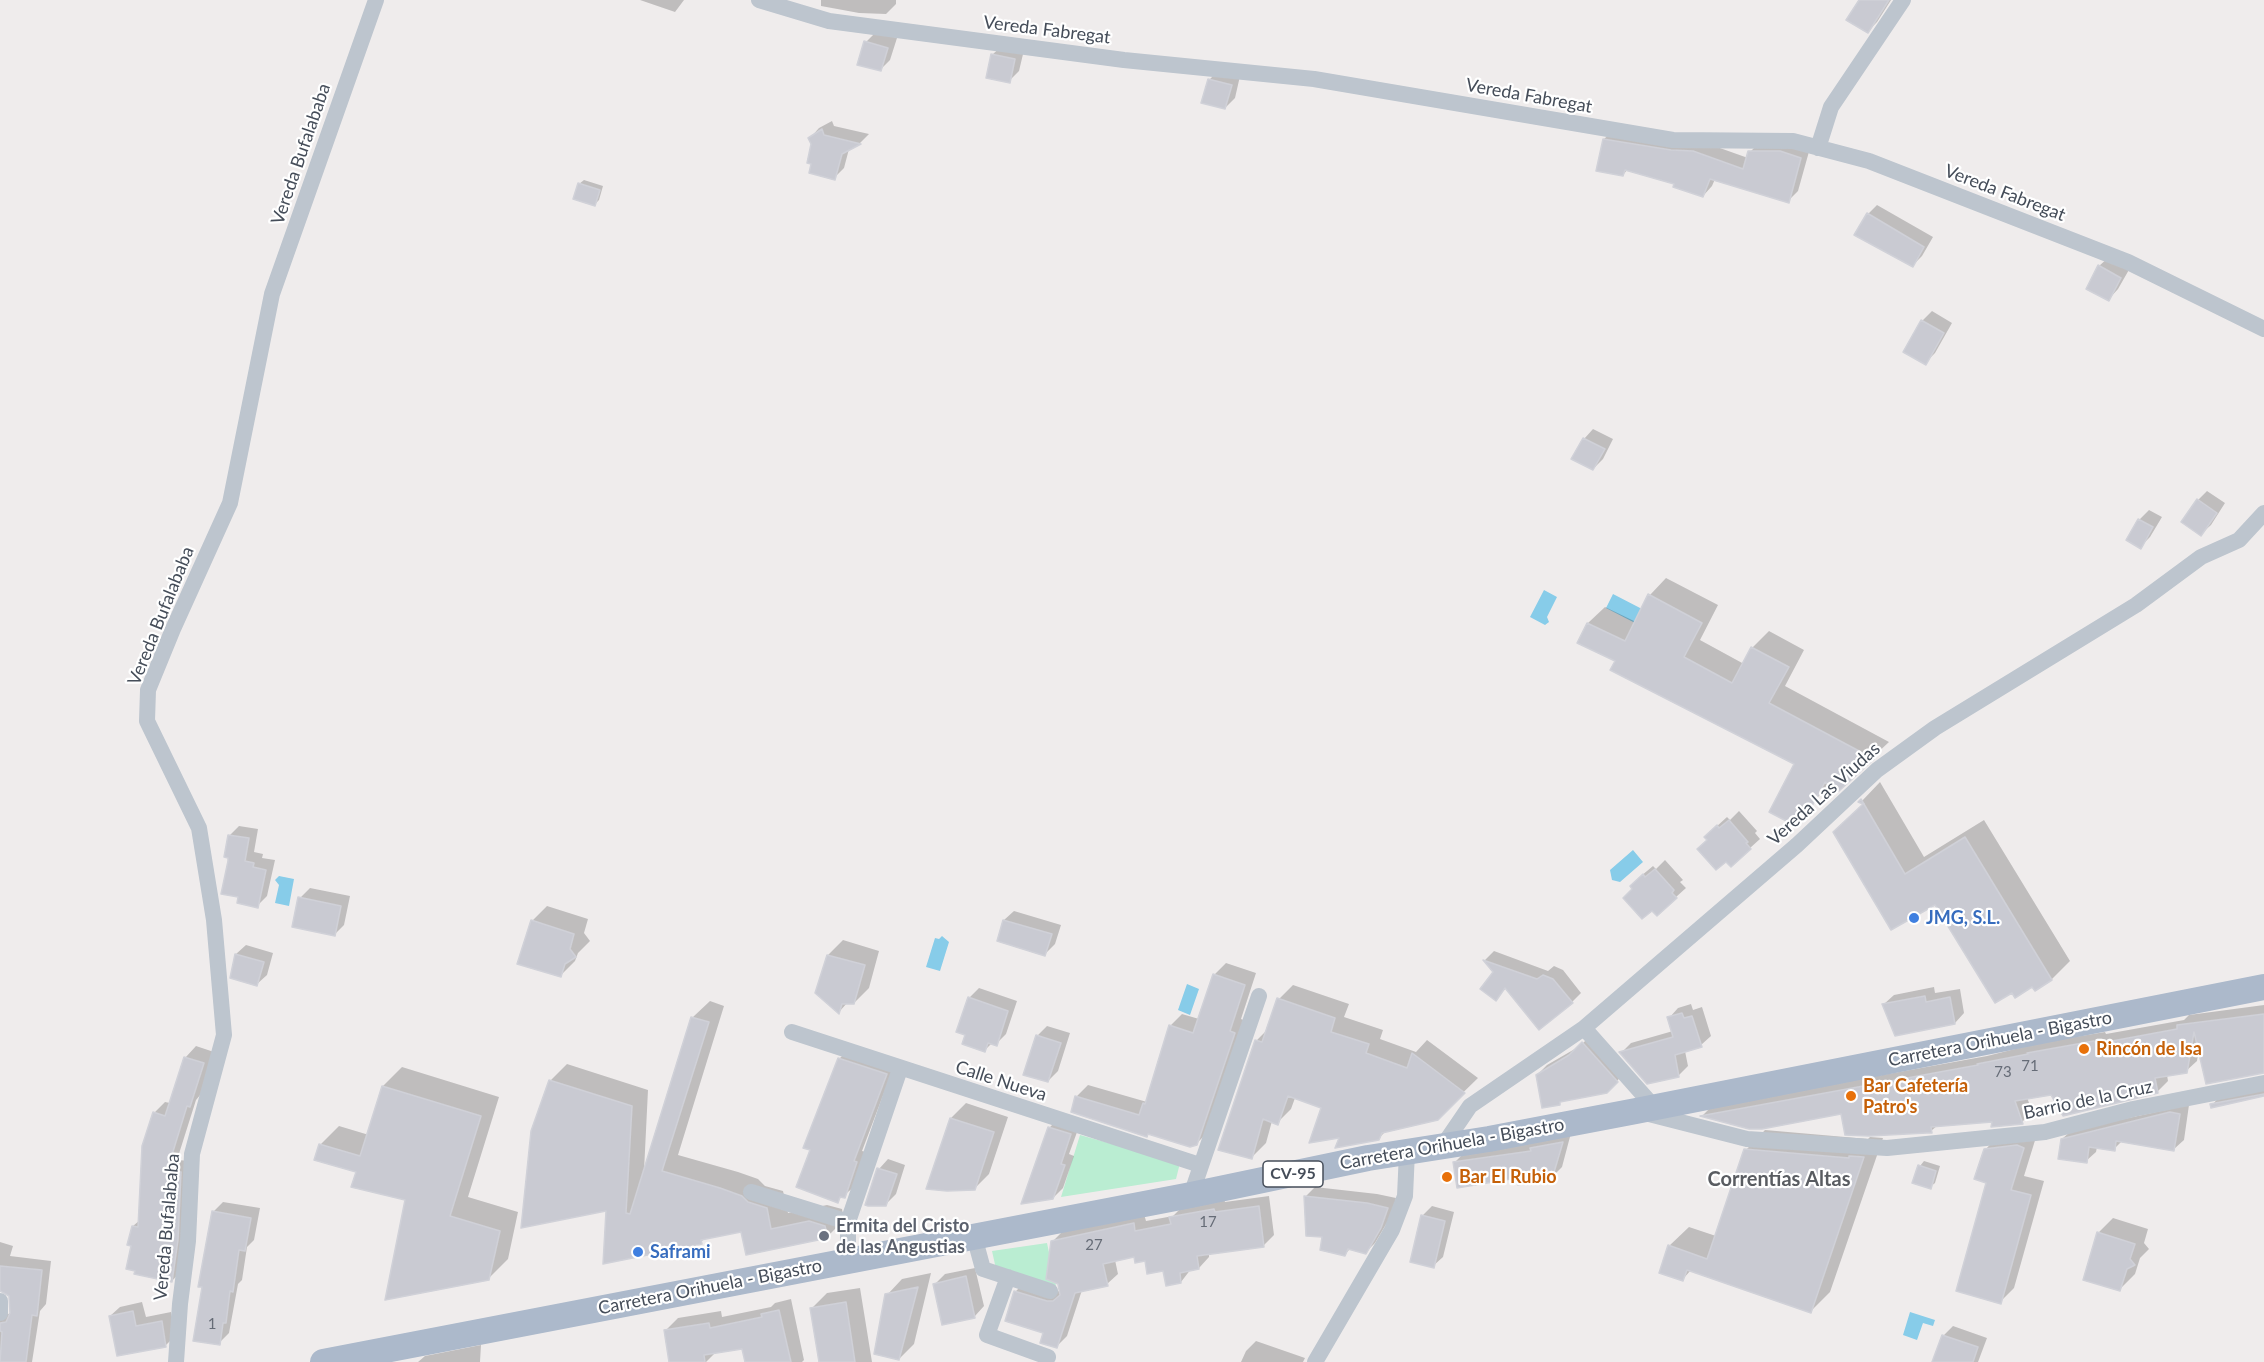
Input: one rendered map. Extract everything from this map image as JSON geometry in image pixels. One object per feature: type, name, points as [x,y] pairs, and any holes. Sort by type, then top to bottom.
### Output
[{"type":"main road","name":"Carretera Orihuela - Bigastro","points":[[323,1362],[1407,1152],[1645,1109],[2264,987]]},
{"type":"street","name":"Vereda Bufalababa","points":[[176,1362],[188,1241],[192,1154],[224,1035],[214,920],[199,828],[147,722],[148,690],[230,503],[272,294],[376,0]]},
{"type":"street","name":"Vereda Fabregat","points":[[759,0],[829,21],[1124,60],[1314,79],[1673,140],[1793,141],[1869,161],[2128,262],[2264,329]]},
{"type":"street","points":[[1818,148],[1831,107],[1903,0]]},
{"type":"street","name":"Vereda Las Viudas","points":[[1442,1147],[1470,1106],[1584,1028],[1797,845],[1877,770],[1935,728],[2136,606],[2201,557],[2239,540],[2264,513]]},
{"type":"street","points":[[1191,1195],[1259,996]]},
{"type":"street","points":[[1584,1028],[1645,1109]]},
{"type":"street","name":"Calle Nueva","points":[[792,1032],[1200,1165]]},
{"type":"street","points":[[848,1260],[848,1222],[900,1068]]},
{"type":"street","name":"Barrio de la Cruz","points":[[1645,1109],[1747,1139],[1887,1148],[2045,1132],[2133,1109],[2264,1083]]},
{"type":"street","points":[[1315,1362],[1392,1230],[1405,1196],[1407,1152]]},
{"type":"street","points":[[751,1192],[848,1222]]},
{"type":"street","points":[[974,1236],[983,1269],[1050,1291]]},
{"type":"street","points":[[1008,1277],[987,1335],[1048,1357]]},
{"type":"street","points":[[0,1301],[0,1313]]},
{"type":"green space","points":[[1080,1135],[1180,1163],[1176,1179],[1061,1197]]},
{"type":"green space","points":[[1047,1243],[1056,1286],[996,1269],[992,1251]]},
{"type":"water","points":[[1544,590],[1557,597],[1547,617],[1549,622],[1545,625],[1530,617]]},
{"type":"water","points":[[1613,594],[1642,609],[1637,624],[1606,608]]},
{"type":"water","points":[[1633,850],[1643,862],[1620,882],[1612,880],[1610,870]]},
{"type":"water","points":[[279,876],[294,879],[289,906],[275,903],[279,885],[275,880]]},
{"type":"water","points":[[942,936],[949,942],[940,971],[926,967],[935,938],[939,939]]},
{"type":"water","points":[[1187,984],[1199,989],[1190,1015],[1178,1010]]},
{"type":"water","points":[[1910,1312],[1935,1320],[1933,1326],[1923,1323],[1917,1340],[1903,1335]]},
{"type":"building","points":[[1859,0],[1889,0],[1868,33],[1846,20]]},
{"type":"building","points":[[864,41],[888,48],[881,71],[857,65]]},
{"type":"building","points":[[991,54],[1015,59],[1010,83],[986,78]]},
{"type":"building","points":[[1208,79],[1232,85],[1225,109],[1201,103]]},
{"type":"building","points":[[822,129],[824,135],[861,144],[842,154],[835,180],[809,173],[811,164],[807,163],[811,144],[808,138]]},
{"type":"building","points":[[1603,139],[1671,150],[1693,151],[1743,169],[1748,151],[1780,151],[1801,158],[1789,203],[1710,179],[1703,197],[1673,187],[1674,184],[1625,170],[1623,176],[1596,171]]},
{"type":"building","points":[[578,183],[600,190],[595,206],[573,199]]},
{"type":"building","points":[[1867,213],[1924,247],[1913,267],[1854,235]]},
{"type":"building","points":[[2098,265],[2121,278],[2109,301],[2086,289]]},
{"type":"building","points":[[1921,320],[1944,333],[1926,365],[1903,352]]},
{"type":"building","points":[[1583,438],[1605,449],[1593,470],[1571,459]]},
{"type":"building","points":[[2197,499],[2217,513],[2201,536],[2181,522]]},
{"type":"building","points":[[2138,519],[2153,527],[2141,549],[2126,540]]},
{"type":"building","points":[[1648,594],[1702,623],[1684,657],[1732,683],[1751,647],[1789,667],[1769,703],[1874,759],[1839,791],[1825,782],[1811,808],[1805,805],[1794,825],[1769,812],[1794,764],[1610,670],[1615,661],[1577,643],[1587,623],[1625,641]]},
{"type":"building","points":[[1861,799],[1905,874],[1965,837],[2052,980],[2035,991],[2032,987],[2015,998],[2012,993],[1995,1003],[1935,905],[1891,930],[1833,832],[1863,804],[1858,802]]},
{"type":"building","points":[[1729,820],[1748,842],[1746,843],[1751,849],[1731,867],[1726,862],[1716,870],[1697,849],[1707,840],[1704,837],[1717,825],[1719,828]]},
{"type":"building","points":[[228,835],[249,838],[245,861],[254,863],[253,867],[266,870],[258,908],[237,903],[238,897],[221,894],[228,861],[228,858],[224,857]]},
{"type":"building","points":[[1655,869],[1674,890],[1672,893],[1677,898],[1657,916],[1652,911],[1642,919],[1623,898],[1632,889],[1630,886],[1643,874],[1645,877]]},
{"type":"building","points":[[298,897],[341,906],[335,936],[292,927]]},
{"type":"building","points":[[531,920],[574,934],[570,949],[576,957],[565,964],[561,977],[517,964]]},
{"type":"building","points":[[1003,920],[1052,934],[1045,956],[997,941]]},
{"type":"building","points":[[235,954],[264,962],[257,986],[230,978]]},
{"type":"building","points":[[827,955],[865,965],[854,1004],[842,1004],[839,1014],[815,993]]},
{"type":"building","points":[[1483,960],[1537,979],[1543,975],[1553,979],[1573,1003],[1539,1030],[1505,988],[1496,1001],[1480,989],[1493,972]]},
{"type":"building","points":[[1213,974],[1245,985],[1230,1031],[1235,1033],[1197,1145],[1190,1147],[1148,1134],[1147,1137],[1071,1112],[1075,1096],[1139,1115],[1143,1103],[1145,1104],[1169,1025],[1193,1033]]},
{"type":"building","points":[[1925,996],[1926,1002],[1950,997],[1955,1024],[1895,1036],[1882,1004]]},
{"type":"building","points":[[968,997],[1008,1011],[997,1046],[988,1043],[985,1052],[962,1044],[965,1035],[956,1032]]},
{"type":"building","points":[[1277,998],[1335,1018],[1331,1032],[1369,1044],[1366,1053],[1407,1068],[1412,1053],[1465,1093],[1438,1120],[1382,1133],[1379,1140],[1335,1148],[1339,1138],[1309,1143],[1321,1108],[1288,1096],[1278,1125],[1263,1119],[1252,1159],[1218,1150],[1255,1040],[1262,1042]]},
{"type":"building","points":[[1682,1013],[1684,1018],[1692,1016],[1702,1047],[1675,1055],[1679,1077],[1647,1084],[1619,1052],[1673,1037],[1667,1017]]},
{"type":"building","points":[[2264,1014],[2264,1073],[2206,1084],[2194,1032],[2187,1073],[2155,1078],[2158,1093],[2063,1116],[2051,1095],[2015,1101],[2023,1124],[1991,1127],[1992,1122],[1931,1127],[1932,1133],[1869,1136],[1845,1135],[1841,1114],[1762,1129],[1749,1129],[1700,1116],[1978,1065],[2027,1053],[2094,1041],[2096,1044],[2177,1029],[2177,1025]]},
{"type":"building","points":[[691,1017],[709,1022],[662,1171],[720,1188],[742,1196],[748,1202],[767,1208],[771,1229],[809,1221],[825,1226],[828,1238],[746,1255],[741,1232],[701,1240],[702,1244],[603,1264],[606,1211],[521,1228],[531,1131],[549,1080],[632,1106],[626,1213],[630,1214]]},
{"type":"building","points":[[1036,1035],[1061,1043],[1048,1082],[1023,1075]]},
{"type":"building","points":[[1582,1042],[1618,1082],[1607,1093],[1542,1108],[1536,1075],[1569,1055]]},
{"type":"building","points":[[184,1057],[204,1063],[190,1107],[187,1106],[167,1171],[181,1172],[178,1240],[172,1282],[134,1274],[135,1271],[126,1269],[131,1246],[127,1245],[132,1226],[138,1227],[142,1146],[153,1112],[165,1116]]},
{"type":"building","points":[[838,1058],[887,1074],[854,1161],[857,1162],[845,1198],[840,1197],[838,1203],[796,1187],[810,1150],[803,1148]]},
{"type":"building","points":[[382,1086],[481,1116],[450,1216],[500,1231],[489,1280],[385,1300],[405,1200],[351,1187],[356,1172],[314,1160],[319,1144],[360,1156]]},
{"type":"building","points":[[2264,1094],[2264,1096],[2211,1108],[2210,1104]]},
{"type":"building","points":[[2170,1112],[2180,1114],[2174,1151],[2116,1141],[2115,1151],[2089,1147],[2087,1163],[2058,1159],[2061,1139]]},
{"type":"building","points":[[950,1118],[994,1132],[975,1190],[926,1189]]},
{"type":"building","points":[[1048,1127],[1071,1134],[1061,1164],[1065,1165],[1053,1199],[1021,1204]]},
{"type":"building","points":[[1563,1142],[1552,1179],[1518,1185],[1517,1178],[1457,1188],[1453,1162],[1531,1151],[1530,1148]]},
{"type":"building","points":[[2017,1145],[2024,1148],[2011,1190],[2031,1195],[2001,1304],[1956,1291],[1986,1183],[1974,1179],[1984,1149]]},
{"type":"building","points":[[1744,1149],[1849,1158],[1849,1156],[1864,1157],[1811,1313],[1687,1270],[1683,1281],[1659,1273],[1668,1245],[1707,1259]]},
{"type":"building","points":[[1918,1165],[1936,1171],[1931,1189],[1912,1183]]},
{"type":"building","points":[[877,1168],[897,1174],[886,1206],[868,1206],[865,1205]]},
{"type":"building","points":[[1304,1196],[1367,1203],[1388,1208],[1381,1228],[1366,1254],[1348,1249],[1345,1256],[1320,1250],[1322,1237],[1306,1236]]},
{"type":"building","points":[[1259,1206],[1264,1247],[1197,1256],[1199,1269],[1180,1273],[1181,1283],[1166,1286],[1163,1271],[1147,1274],[1145,1261],[1135,1263],[1134,1257],[1103,1264],[1108,1286],[1075,1293],[1057,1348],[1040,1343],[1043,1333],[1005,1321],[1014,1291],[1047,1301],[1053,1301],[1060,1295],[1058,1284],[1046,1279],[1051,1241],[1134,1223],[1135,1231],[1171,1224],[1169,1217],[1214,1209],[1215,1212]]},
{"type":"building","points":[[212,1211],[251,1218],[245,1251],[239,1250],[233,1292],[230,1291],[226,1323],[223,1323],[220,1345],[193,1341],[202,1287],[198,1287]]},
{"type":"building","points":[[1421,1215],[1445,1221],[1434,1268],[1410,1262]]},
{"type":"building","points":[[2097,1232],[2135,1244],[2130,1259],[2135,1265],[2127,1269],[2120,1291],[2083,1280]]},
{"type":"building","points":[[0,1266],[42,1270],[37,1316],[32,1315],[26,1362],[0,1362],[2,1332],[0,1323],[6,1322],[10,1313],[9,1296],[0,1291]]},
{"type":"building","points":[[966,1276],[975,1318],[942,1325],[933,1284]]},
{"type":"building","points":[[918,1287],[899,1360],[874,1354],[885,1294]]},
{"type":"building","points":[[846,1302],[855,1362],[819,1362],[810,1308]]},
{"type":"building","points":[[779,1310],[791,1362],[745,1362],[742,1349],[704,1355],[705,1362],[669,1362],[664,1330],[709,1323],[710,1328],[762,1317],[761,1314]]},
{"type":"building","points":[[133,1311],[136,1326],[162,1321],[166,1347],[117,1356],[109,1316]]},
{"type":"building","points":[[1942,1335],[1978,1347],[1973,1362],[1932,1362]]},
{"type":"place","name":"JMG, S.L.","points":[[1914,918]]},
{"type":"place","name":"Rincón de Isa","points":[[2084,1049]]},
{"type":"place","name":"Bar Cafetería Patro's","points":[[1851,1096]]},
{"type":"place","name":"Bar El Rubio","points":[[1447,1177]]},
{"type":"place","name":"Ermita del Cristo de las Angustias","points":[[824,1236]]},
{"type":"place","name":"Saframi","points":[[638,1252]]},
{"type":"district","name":"Correntías Altas","points":[[1779,1180]]}]
